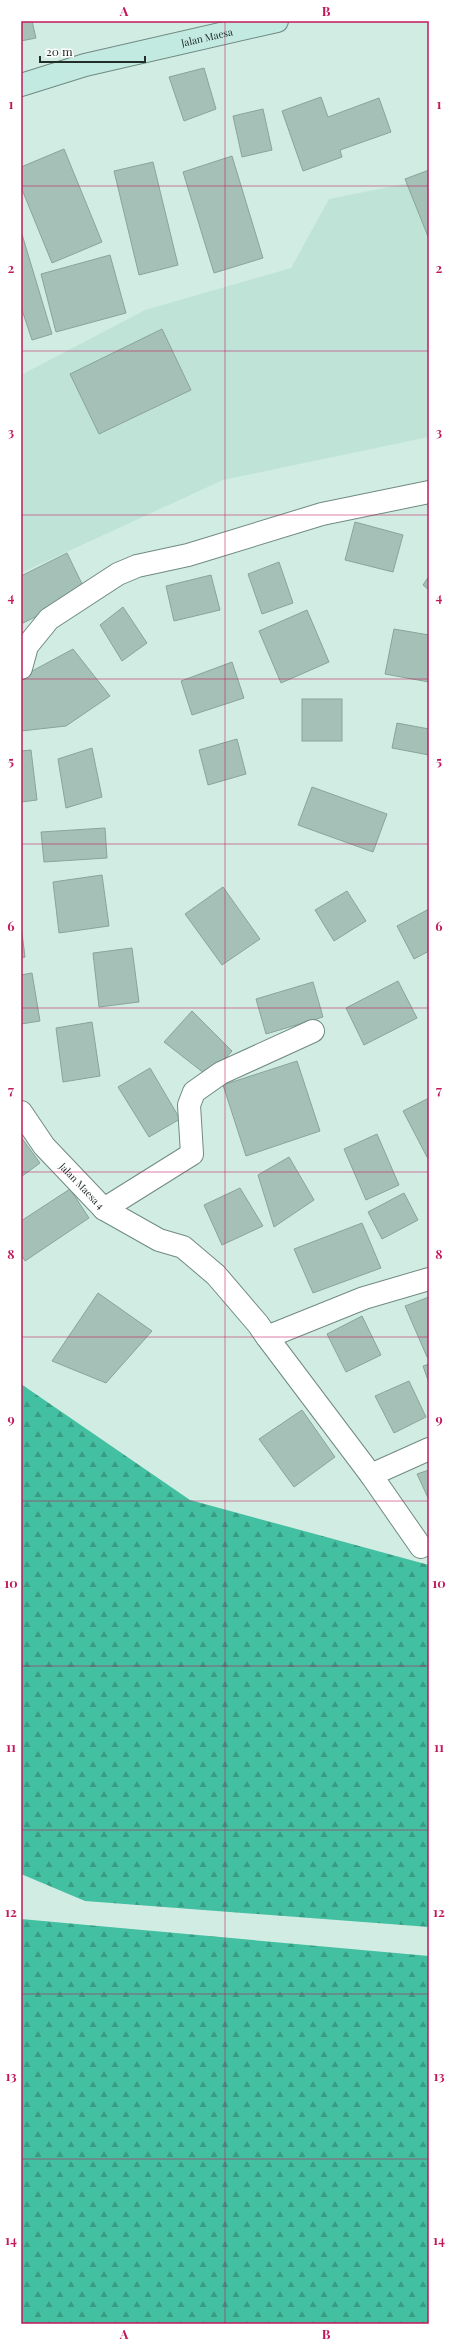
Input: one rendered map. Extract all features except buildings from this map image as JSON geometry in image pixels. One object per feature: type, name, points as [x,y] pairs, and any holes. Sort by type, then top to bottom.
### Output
[{"type":"street","name":"Jalan Maesa","points":[[21,85],[85,65],[225,27],[277,21]]},
{"type":"street","points":[[21,668],[27,646],[49,619],[118,574],[137,566],[188,555],[322,514],[429,492]]},
{"type":"street","points":[[104,1210],[192,1154],[189,1104],[194,1092],[221,1073],[313,1031]]},
{"type":"street","name":"Jalan Maesa 4","points":[[21,1112],[44,1146],[104,1210],[159,1240],[183,1247],[216,1274],[258,1324],[371,1475],[420,1547]]},
{"type":"street","points":[[267,1337],[364,1298],[429,1279]]},
{"type":"street","points":[[371,1475],[429,1448]]},
{"type":"shaded area","points":[[429,179],[429,437],[223,480],[21,573],[21,375],[145,310],[291,268],[329,199]]},
{"type":"green space","points":[[21,1384],[190,1500],[429,1565],[429,1927],[85,1901],[21,1874]]},
{"type":"green space","points":[[21,1919],[429,1956],[429,2324],[21,2324]]}]
